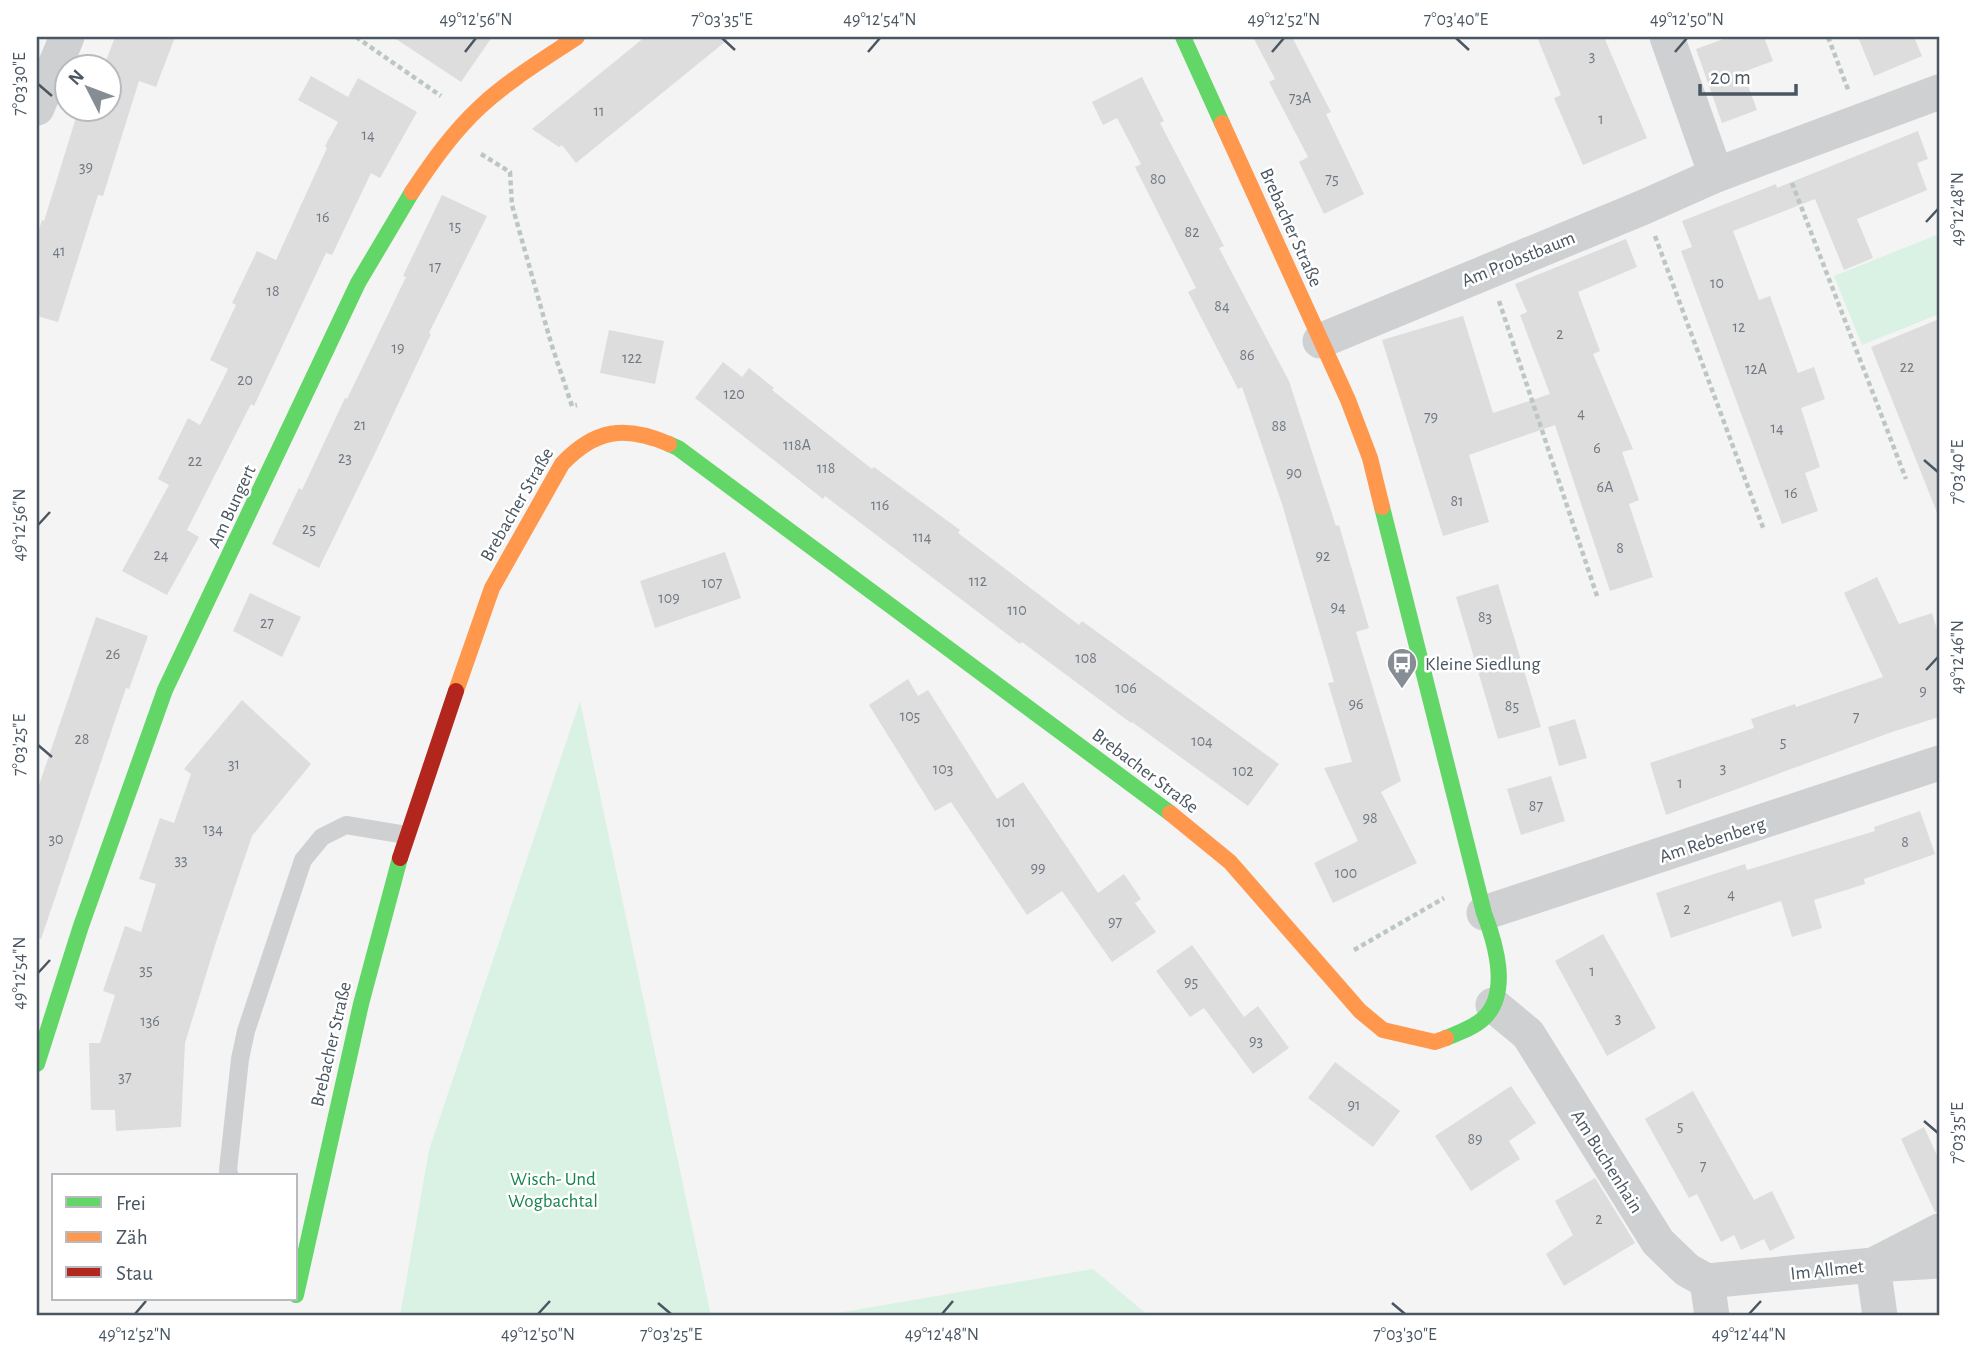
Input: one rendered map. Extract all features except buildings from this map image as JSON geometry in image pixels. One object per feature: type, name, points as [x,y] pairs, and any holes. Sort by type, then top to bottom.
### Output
[{"type":"street","points":[[37,108],[66,37]]},
{"type":"street","name":"Am Bungert","points":[[37,1064],[81,926],[165,690],[358,283],[394,219],[470,117],[492,97],[577,37]]},
{"type":"street","name":"Brebacher Straße","points":[[298,1270],[303,1219],[406,835],[492,588],[562,464],[575,448],[586,440],[606,433],[629,431],[654,437],[678,448],[1183,823],[1230,862],[1360,1012],[1383,1030],[1435,1042],[1459,1033],[1484,1018],[1493,1005],[1499,984],[1493,936],[1484,913],[1370,458],[1348,400],[1183,37]]},
{"type":"street","points":[[1667,37],[1716,175]]},
{"type":"street","name":"Am Probstbaum","points":[[1320,341],[1716,175],[1939,92]]},
{"type":"street","name":"Am Rebenberg","points":[[1484,913],[1939,763]]},
{"type":"street","name":"Am Buchenhain","points":[[1493,1005],[1528,1034],[1658,1242],[1686,1270],[1707,1281]]},
{"type":"street","name":"Im Allmet","points":[[1707,1281],[1873,1265],[1939,1231]]},
{"type":"street","points":[[1881,1316],[1873,1265],[1939,1261]]},
{"type":"street","points":[[1707,1281],[1712,1316]]},
{"type":"lane","points":[[229,1174],[238,1071],[246,1031],[303,860],[322,836],[346,825],[406,835]]},
{"type":"path","points":[[356,37],[470,117]]},
{"type":"path","points":[[1828,37],[1861,122]]},
{"type":"path","points":[[453,137],[510,172],[512,205],[551,343],[572,406],[594,403],[606,433]]},
{"type":"path","points":[[1780,152],[1906,479]]},
{"type":"path","points":[[1644,207],[1764,530]]},
{"type":"path","points":[[1488,270],[1598,599]]},
{"type":"path","points":[[1323,967],[1445,898],[1476,876]]},
{"type":"green space","points":[[1939,234],[1939,314],[1862,345],[1834,276]]},
{"type":"green space","name":"Wisch- Und Wogbachtal","points":[[580,701],[711,1316],[400,1316],[429,1150]]},
{"type":"green space","points":[[1093,1269],[1149,1316],[820,1316]]},
{"type":"traffic: fast","points":[[1183,37],[1222,123]]},
{"type":"traffic: fast","points":[[37,1064],[81,926],[165,690],[358,283],[412,192]]},
{"type":"traffic: fast","points":[[669,444],[678,448],[1170,813]]},
{"type":"traffic: fast","points":[[1382,507],[1498,967],[1497,995],[1484,1018],[1466,1030],[1446,1038]]},
{"type":"traffic: fast","points":[[298,1286],[361,1004],[400,858]]},
{"type":"traffic: slow","points":[[412,192],[452,137],[480,107],[515,79],[577,37]]},
{"type":"traffic: slow","points":[[1222,123],[1348,400],[1370,458],[1382,507]]},
{"type":"traffic: slow","points":[[456,691],[492,588],[562,464],[586,443],[611,434],[638,434],[669,444]]},
{"type":"traffic: slow","points":[[1170,813],[1230,862],[1360,1011],[1383,1030],[1435,1042],[1446,1038]]},
{"type":"traffic: jam","points":[[400,858],[456,691]]},
{"type":"place","name":"Kleine Siedlung","points":[[1402,690]]}]
